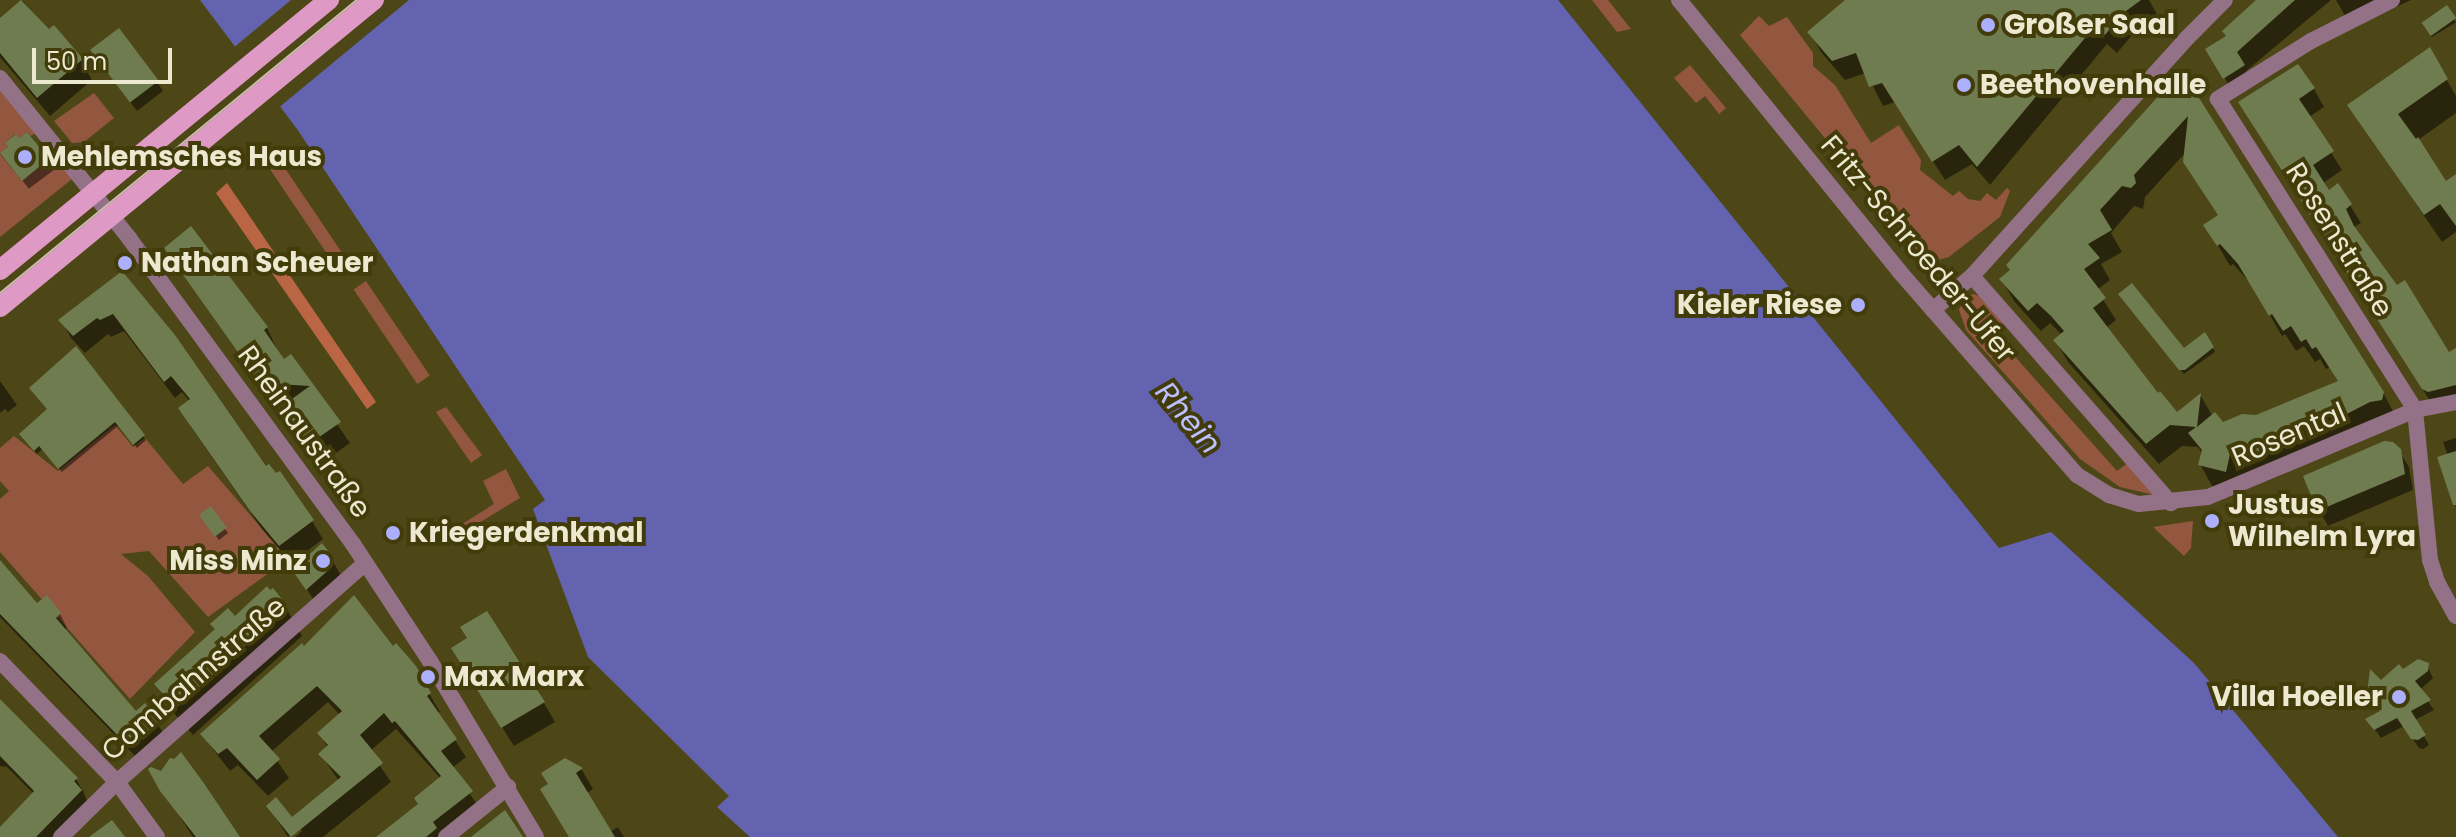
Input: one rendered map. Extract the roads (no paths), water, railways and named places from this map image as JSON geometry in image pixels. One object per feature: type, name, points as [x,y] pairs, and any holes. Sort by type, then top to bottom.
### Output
[{"type":"main road","points":[[0,270],[329,0]]},
{"type":"main road","points":[[0,307],[374,0]]},
{"type":"street","name":"Fritz-Schroeder-Ufer","points":[[1679,0],[1933,310],[2077,475],[2109,495],[2139,504]]},
{"type":"street","points":[[1933,310],[1972,276],[2225,0]]},
{"type":"street","name":"Rosenstraße","points":[[2392,0],[2311,41],[2218,99],[2415,410]]},
{"type":"street","name":"Rheinaustraße","points":[[0,78],[163,282],[365,563],[508,787],[536,837]]},
{"type":"street","name":"Fritz-Schroeder-Ufer","points":[[1972,276],[2171,503]]},
{"type":"street","name":"Rosental","points":[[2139,504],[2208,497],[2415,410],[2456,402]]},
{"type":"street","points":[[2415,410],[2430,560],[2437,582],[2456,616]]},
{"type":"street","name":"Combahnstraße","points":[[61,837],[117,782],[365,563]]},
{"type":"street","points":[[0,661],[117,782],[157,837]]},
{"type":"street","points":[[446,837],[508,787]]},
{"type":"water","name":"Rhein","points":[[200,0],[1558,0],[1999,548],[2051,532],[2194,663],[2338,837],[750,837],[717,807],[729,796],[588,657],[533,509],[545,500],[297,129]]},
{"type":"tram line","points":[[0,293],[357,0]]},
{"type":"place","name":"Großer Saal","points":[[1988,25]]},
{"type":"place","name":"Beethovenhalle","points":[[1964,85]]},
{"type":"place","name":"Mehlemsches Haus","points":[[25,157]]},
{"type":"place","name":"Nathan Scheuer","points":[[125,263]]},
{"type":"place","name":"Kieler Riese","points":[[1858,305]]},
{"type":"place","name":"Justus Wilhelm Lyra","points":[[2212,521]]},
{"type":"place","name":"Kriegerdenkmal","points":[[393,533]]},
{"type":"place","name":"Miss Minz","points":[[323,561]]},
{"type":"place","name":"Max Marx","points":[[428,677]]},
{"type":"place","name":"Villa Hoeller","points":[[2399,697]]}]
